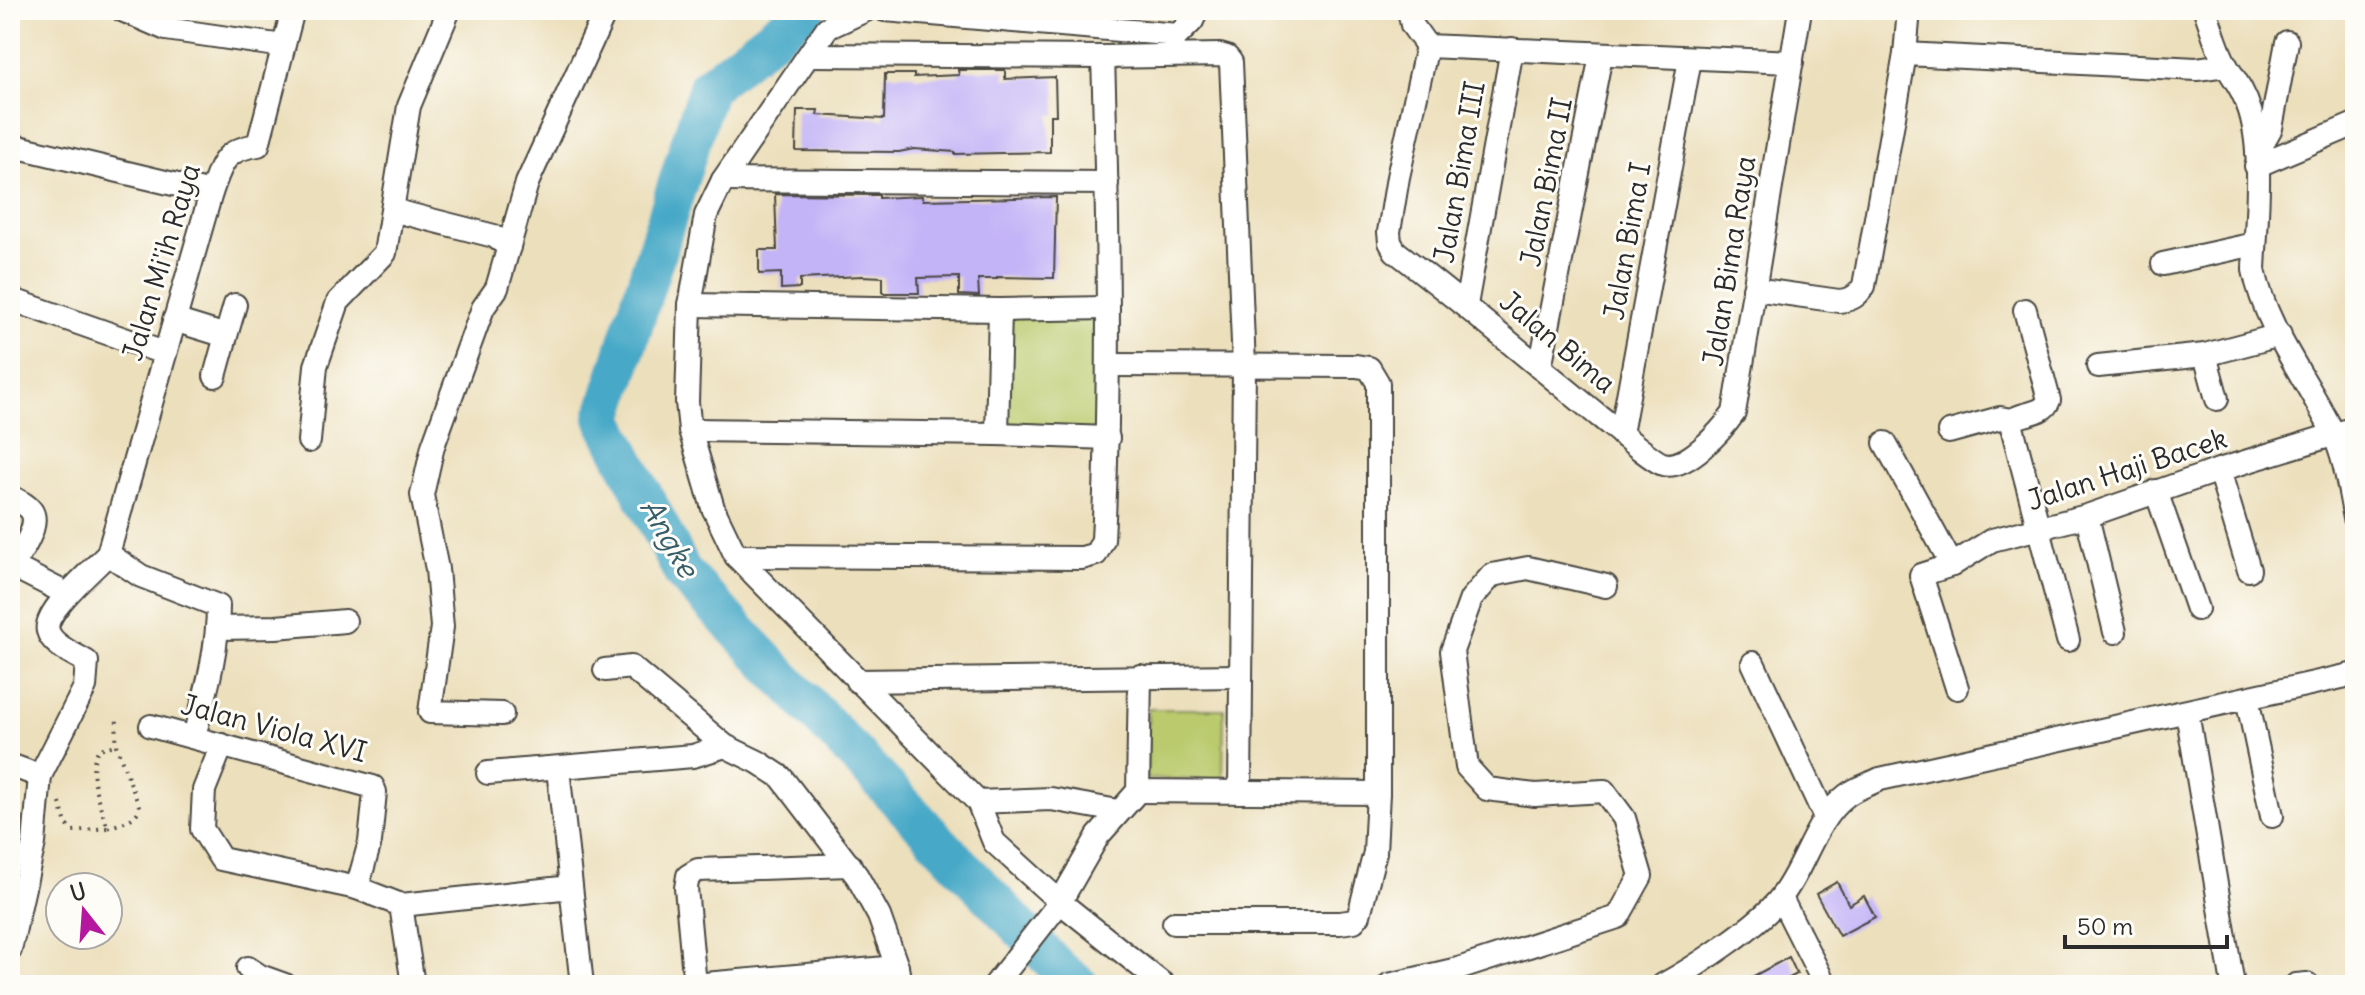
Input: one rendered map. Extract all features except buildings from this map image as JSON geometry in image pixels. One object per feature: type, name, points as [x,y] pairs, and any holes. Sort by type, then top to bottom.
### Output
[{"type":"street","points":[[122,10],[166,29],[283,46]]},
{"type":"street","name":"Jalan Mi'ih Raya","points":[[108,554],[211,193],[223,160],[239,148],[258,145],[293,10]]},
{"type":"street","points":[[309,441],[316,366],[338,302],[385,253],[409,106],[449,10]]},
{"type":"street","points":[[502,714],[430,712],[442,627],[437,569],[422,495],[433,446],[483,308],[497,288],[527,183],[606,10]]},
{"type":"street","points":[[866,10],[827,28],[723,180],[706,215],[690,305],[687,402],[690,430],[713,508],[736,556],[978,802],[994,842],[1056,907],[1164,985]]},
{"type":"street","points":[[885,10],[1178,35],[1192,21],[1197,10]]},
{"type":"street","points":[[1409,10],[1412,25],[1427,46],[1792,62]]},
{"type":"street","name":"Jalan Bima Raya","points":[[1694,453],[1721,431],[1734,413],[1800,10]]},
{"type":"street","points":[[1754,289],[1839,301],[1849,300],[1864,286],[1905,54],[1909,10]]},
{"type":"street","points":[[2205,10],[2226,65],[2249,109],[2256,159],[2254,270],[2257,285],[2280,335],[2344,432],[2342,457],[2355,518]]},
{"type":"street","points":[[2256,159],[2271,128],[2287,42]]},
{"type":"street","name":"Jalan Bima","points":[[1427,46],[1389,232],[1395,251],[1662,464],[1678,464],[1694,453]]},
{"type":"street","name":"Jalan Bima III","points":[[1466,305],[1512,49]]},
{"type":"street","points":[[1905,54],[2197,69],[2226,65]]},
{"type":"street","points":[[810,55],[1220,55],[1231,62],[1244,366],[1240,792]]},
{"type":"street","name":"Jalan Bima II","points":[[1540,368],[1601,55]]},
{"type":"street","points":[[736,556],[1082,558],[1096,554],[1103,540],[1108,438],[1103,57]]},
{"type":"street","name":"Jalan Bima I","points":[[1621,434],[1690,59]]},
{"type":"street","points":[[2256,159],[2355,124]]},
{"type":"street","points":[[10,145],[211,193]]},
{"type":"street","points":[[723,180],[1107,183]]},
{"type":"street","points":[[392,210],[494,236],[509,247]]},
{"type":"street","points":[[2163,264],[2255,244]]},
{"type":"street","points":[[10,299],[164,353]]},
{"type":"street","points":[[215,376],[235,305]]},
{"type":"street","points":[[690,305],[1000,310],[1108,308]]},
{"type":"street","points":[[997,434],[1000,310]]},
{"type":"street","points":[[1949,432],[2000,418],[2012,420],[2047,406],[2049,400],[2025,310]]},
{"type":"street","points":[[174,320],[226,336]]},
{"type":"street","points":[[2098,366],[2205,355],[2280,335]]},
{"type":"street","points":[[2205,355],[2217,399]]},
{"type":"street","points":[[1109,365],[1356,366],[1369,368],[1378,383],[1378,793],[1375,852],[1359,915],[1354,921],[1174,923]]},
{"type":"street","points":[[2012,420],[2068,640]]},
{"type":"street","points":[[690,430],[1108,438]]},
{"type":"street","name":"Jalan Haji Bacek","points":[[1957,688],[1921,575],[1952,565],[1992,540],[2087,516],[2219,470],[2344,432]]},
{"type":"street","points":[[1885,443],[1952,565]]},
{"type":"street","points":[[2219,470],[2249,570]]},
{"type":"street","points":[[2156,491],[2197,609]]},
{"type":"street","points":[[10,496],[31,510],[34,520],[33,528],[11,567],[67,594]]},
{"type":"street","points":[[2087,516],[2115,632]]},
{"type":"street","points":[[10,950],[34,843],[40,776],[85,687],[87,662],[54,641],[47,630],[48,621],[67,594],[108,554],[141,576],[217,604],[218,628],[209,685],[197,725]]},
{"type":"street","points":[[1389,985],[1458,969],[1618,917],[1641,876],[1624,818],[1604,791],[1535,795],[1487,789],[1467,767],[1452,651],[1471,599],[1492,575],[1528,568],[1606,586]]},
{"type":"street","points":[[218,628],[345,621]]},
{"type":"street","points":[[1753,663],[1825,817]]},
{"type":"street","points":[[605,670],[631,667],[725,746],[781,777],[850,865],[879,916],[899,976],[694,985],[686,888],[688,876],[698,870],[850,865]]},
{"type":"street","points":[[1663,985],[1686,980],[1781,898],[1825,817],[1848,794],[1880,779],[2355,674]]},
{"type":"street","points":[[997,983],[1056,907],[1098,836],[1138,791],[1140,676]]},
{"type":"street","points":[[857,681],[1241,676]]},
{"type":"street","points":[[2247,698],[2272,816]]},
{"type":"street","points":[[2187,712],[2233,985]]},
{"type":"street","name":"Jalan Viola XVI","points":[[151,726],[373,787],[370,842],[357,888]]},
{"type":"street","points":[[222,745],[204,790],[202,829],[221,859],[357,888],[401,905],[571,887]]},
{"type":"street","points":[[488,773],[693,756],[725,746]]},
{"type":"street","points":[[10,765],[40,776]]},
{"type":"street","points":[[558,769],[582,985]]},
{"type":"street","points":[[1138,791],[1378,793]]},
{"type":"street","points":[[978,802],[1051,799],[1118,811]]},
{"type":"street","points":[[1781,898],[1825,985]]},
{"type":"street","points":[[401,905],[413,985]]},
{"type":"street","points":[[248,968],[285,985]]},
{"type":"path","points":[[2353,295],[2355,305]]},
{"type":"path","points":[[58,797],[66,824],[73,831],[108,828],[139,812],[116,745],[117,716]]},
{"type":"path","points":[[108,828],[98,800],[94,756],[99,749],[116,745]]},
{"type":"green space","points":[[1006,316],[1098,316],[1101,433],[1004,428]]},
{"type":"green space","points":[[1148,709],[1224,709],[1223,780],[1147,779]]},
{"type":"waterway","name":"Angke","points":[[806,10],[708,87],[604,418],[683,573],[1059,969],[1079,985]]}]
